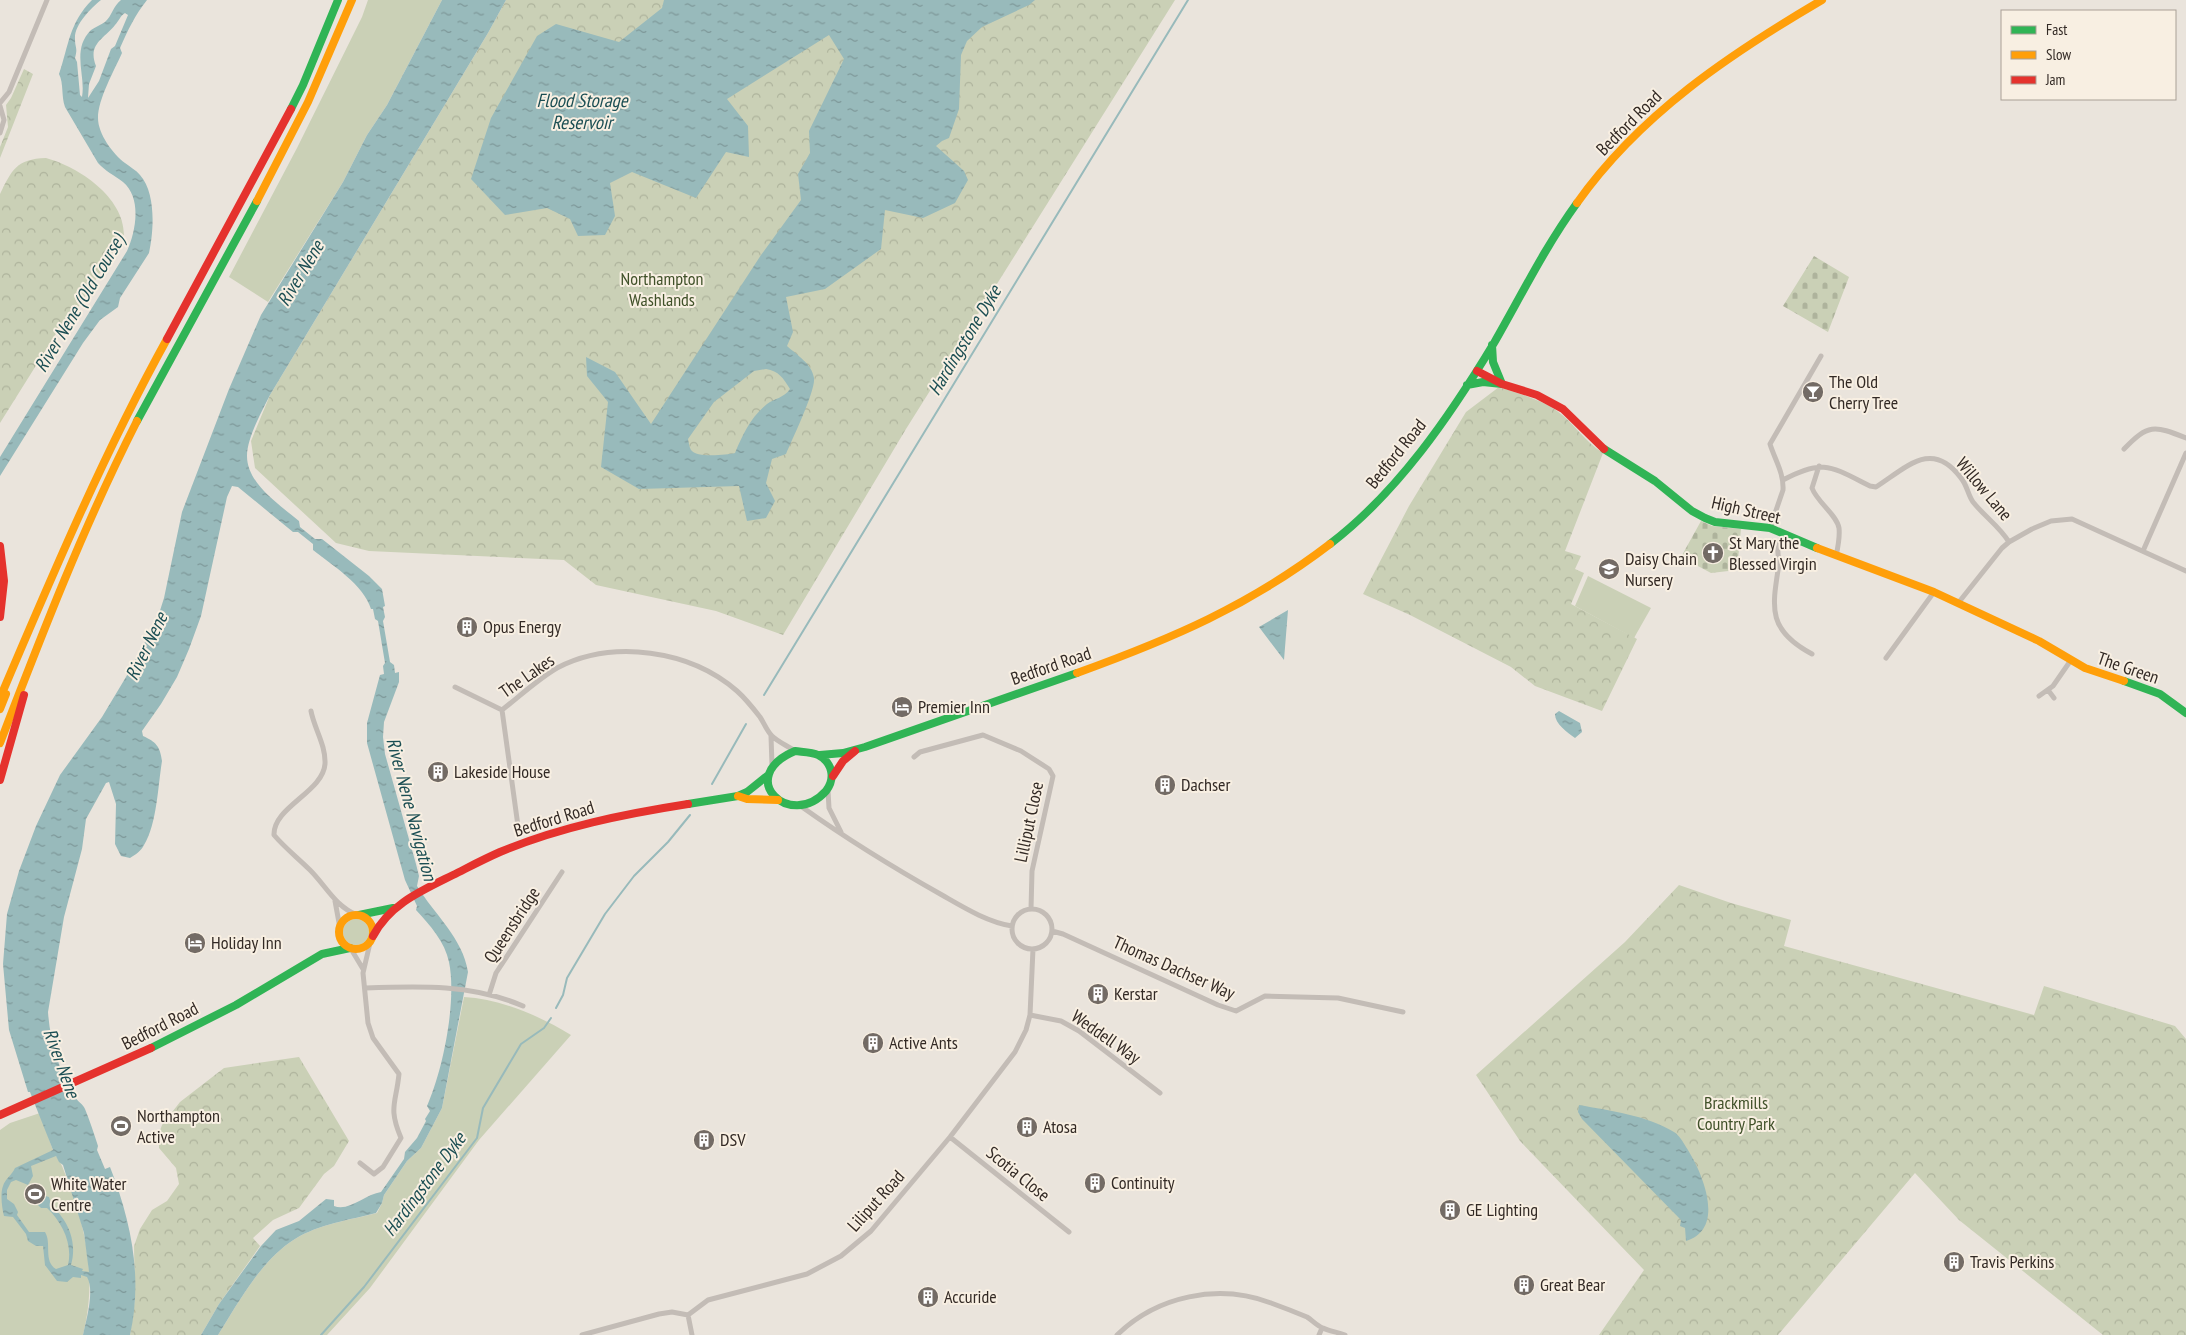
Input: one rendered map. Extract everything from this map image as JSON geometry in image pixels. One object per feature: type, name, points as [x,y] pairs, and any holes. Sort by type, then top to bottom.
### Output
[{"type":"main road","points":[[0,698],[25,644],[92,485],[138,391],[254,180],[303,84],[338,0]]},
{"type":"main road","points":[[0,743],[78,544],[113,469],[315,88],[352,0]]},
{"type":"main road","name":"Bedford Road","points":[[820,755],[856,751],[918,727],[1121,658],[1186,632],[1271,586],[1333,542],[1373,506],[1409,465],[1467,386],[1569,216],[1585,191],[1610,162],[1665,107],[1720,62],[1822,0]]},
{"type":"main road","points":[[1467,386],[1483,382],[1502,384],[1493,362],[1492,345]]},
{"type":"main road","name":"High Street","points":[[1477,371],[1502,384],[1537,396],[1564,409],[1600,446],[1656,481],[1692,511],[1705,518],[1715,522],[1770,528],[1836,556],[1930,590],[2039,641],[2085,668]]},
{"type":"main road","points":[[0,546],[5,585],[0,617]]},
{"type":"main road","points":[[0,710],[25,644]]},
{"type":"main road","points":[[0,780],[22,706],[30,665]]},
{"type":"main road","name":"The Green","points":[[2085,668],[2160,694],[2186,713]]},
{"type":"main road","points":[[795,751],[820,755],[830,764],[833,776],[828,789],[816,801],[801,806],[778,800],[768,785],[767,776],[772,765],[781,757],[795,751]]},
{"type":"main road","name":"Bedford Road","points":[[833,776],[844,761],[856,751]]},
{"type":"main road","name":"Bedford Road","points":[[372,939],[379,924],[393,908],[433,884],[508,849],[579,826],[666,806],[738,796],[767,776]]},
{"type":"main road","name":"Bedford Road","points":[[738,796],[747,799],[778,800]]},
{"type":"main road","name":"Bedford Road","points":[[358,915],[393,908]]},
{"type":"main road","points":[[358,915],[364,917],[372,925],[372,939],[361,949],[350,949],[342,942],[339,930],[346,919],[358,915]]},
{"type":"main road","name":"Bedford Road","points":[[2,1113],[130,1058],[236,1004],[322,954],[335,940],[339,930]]},
{"type":"main road","name":"Bedford Road","points":[[322,954],[350,949]]},
{"type":"street","points":[[0,134],[4,120],[0,105],[9,92],[47,0]]},
{"type":"street","points":[[1770,528],[1783,490],[1783,480],[1770,444],[1821,356]]},
{"type":"street","points":[[2124,449],[2139,433],[2152,428],[2186,438]]},
{"type":"street","points":[[2143,551],[2186,453]]},
{"type":"street","name":"Willow Lane","points":[[1819,466],[1828,466],[1876,487],[1914,462],[1927,457],[1934,458],[1954,470],[1966,485],[1973,501],[1994,522],[2009,542],[2002,548],[1959,602]]},
{"type":"street","points":[[1783,480],[1796,473],[1819,466]]},
{"type":"street","points":[[1819,466],[1812,486],[1813,492],[1839,526],[1836,556]]},
{"type":"street","points":[[2009,542],[2032,528],[2056,520],[2072,518],[2186,571]]},
{"type":"street","points":[[1783,534],[1777,551],[1780,562],[1773,605],[1778,622],[1788,638],[1812,654]]},
{"type":"street","points":[[1886,658],[1930,590]]},
{"type":"street","name":"The Lakes","points":[[518,826],[502,710],[557,669],[579,660],[608,653],[639,651],[665,655],[698,668],[722,680],[747,701],[772,736],[795,751]]},
{"type":"street","points":[[2039,696],[2048,690],[2063,673],[2071,660]]},
{"type":"street","points":[[455,687],[502,710]]},
{"type":"street","points":[[2048,690],[2054,698]]},
{"type":"street","points":[[311,711],[312,721],[324,753],[325,765],[321,775],[314,784],[280,818],[274,827],[274,835],[321,882],[335,901],[345,909],[358,915]]},
{"type":"street","name":"Lilliput Close","points":[[914,756],[920,752],[983,734],[1021,751],[1049,769],[1053,776],[1032,870],[1031,909]]},
{"type":"street","points":[[772,736],[772,765]]},
{"type":"street","points":[[828,789],[829,808],[842,834]]},
{"type":"street","points":[[801,806],[884,862],[955,903],[993,921],[1012,926]]},
{"type":"street","name":"Queensbridge","points":[[489,995],[496,973],[562,872]]},
{"type":"street","points":[[335,901],[339,930]]},
{"type":"street","points":[[1031,909],[1046,915],[1050,920],[1052,931],[1048,942],[1044,946],[1027,949],[1017,943],[1012,932],[1012,926],[1018,915],[1031,909]]},
{"type":"street","name":"Thomas Dachser Way","points":[[1052,931],[1063,934],[1218,1005],[1236,1011],[1266,996],[1338,998],[1403,1012]]},
{"type":"street","points":[[360,1163],[374,1174],[383,1167],[401,1138],[393,1115],[393,1104],[399,1074],[373,1038],[368,1023],[364,970],[372,939]]},
{"type":"street","points":[[350,949],[364,970]]},
{"type":"street","name":"Liliput Road","points":[[688,1314],[708,1300],[807,1274],[841,1256],[871,1231],[950,1137],[1016,1052],[1026,1030],[1030,1015],[1033,949]]},
{"type":"street","points":[[365,988],[446,987],[477,991],[524,1006]]},
{"type":"street","name":"Weddell Way","points":[[1030,1015],[1061,1021],[1079,1031],[1160,1093]]},
{"type":"street","name":"Scotia Close","points":[[950,1137],[1069,1232]]},
{"type":"street","points":[[1117,1335],[1149,1312],[1171,1302],[1191,1296],[1224,1293],[1269,1302],[1306,1317],[1322,1328],[1344,1335]]},
{"type":"street","points":[[582,1335],[672,1312],[688,1314],[692,1335]]},
{"type":"street","points":[[1319,1335],[1322,1328]]},
{"type":"green space","points":[[368,0],[442,0],[387,105],[367,135],[343,182],[268,302],[229,277],[297,148],[362,17]]},
{"type":"green space","name":"Northampton Washlands","points":[[506,0],[1175,0],[906,429],[783,635],[716,611],[596,585],[564,560],[369,551],[336,543],[255,468],[251,441],[270,395]]},
{"type":"green space","points":[[24,69],[33,74],[0,158],[0,147],[8,127],[6,105]]},
{"type":"green space","points":[[46,158],[72,168],[85,176],[108,196],[122,221],[124,235],[69,322],[57,332],[0,423],[0,194],[16,167],[28,161]]},
{"type":"green space","points":[[1814,256],[1849,277],[1828,332],[1783,306]]},
{"type":"green space","points":[[1499,387],[1544,403],[1563,416],[1603,453],[1565,551],[1581,556],[1575,569],[1584,573],[1571,604],[1637,639],[1602,711],[1535,686],[1511,667],[1410,615],[1363,594],[1409,506],[1466,412]]},
{"type":"green space","points":[[1701,521],[1712,526],[1741,529],[1737,570],[1711,573],[1681,557]]},
{"type":"green space","points":[[1588,576],[1651,608],[1634,638],[1575,606]]},
{"type":"green space","name":"Brackmills Country Park","points":[[1679,885],[1731,903],[1791,920],[1784,946],[2034,1015],[2044,986],[2175,1026],[2186,1039],[2186,1335],[2103,1335],[1959,1220],[1915,1173],[1778,1335],[1599,1335],[1644,1270],[1520,1141],[1476,1075],[1625,942]]},
{"type":"green space","points":[[356,919],[365,923],[369,932],[365,941],[356,945],[347,941],[343,932],[347,923]]},
{"type":"green space","points":[[464,997],[478,998],[506,1005],[546,1021],[571,1035],[479,1140],[370,1288],[327,1335],[218,1335],[252,1282],[283,1248],[295,1239],[314,1230],[377,1213],[384,1195],[407,1161],[421,1148],[442,1108]]},
{"type":"green space","points":[[299,1057],[349,1141],[334,1166],[324,1174],[299,1208],[273,1220],[253,1238],[260,1246],[219,1304],[201,1335],[130,1335],[135,1299],[134,1246],[140,1229],[152,1210],[167,1201],[179,1184],[176,1168],[159,1148],[159,1133],[162,1125],[180,1102],[224,1068]]},
{"type":"green space","name":"White Water Centre","points":[[40,1113],[53,1150],[70,1187],[83,1228],[89,1270],[89,1291],[83,1335],[0,1335],[0,1130],[10,1123]]},
{"type":"water","points":[[92,0],[101,0],[84,17],[75,34],[75,58],[80,95],[82,97],[80,54],[85,38],[91,30],[107,20],[121,0],[147,0],[132,23],[120,48],[122,53],[103,94],[98,118],[103,137],[111,149],[138,173],[149,192],[153,223],[151,244],[149,253],[120,298],[118,307],[100,320],[83,343],[0,476],[0,457],[127,251],[135,225],[135,206],[129,189],[123,182],[98,163],[64,103],[59,74],[74,26]],"holes":[[[125,13],[128,15],[115,46],[111,49],[99,81],[88,98],[89,84],[96,66],[94,58],[95,47]]]},
{"type":"water","name":"River Nene","points":[[442,0],[506,0],[270,395],[252,433],[247,456],[248,466],[258,485],[299,521],[300,527],[315,539],[322,539],[369,576],[382,589],[385,606],[383,607],[385,617],[383,621],[390,662],[394,665],[395,673],[399,672],[399,682],[384,722],[385,754],[419,876],[417,886],[454,937],[465,960],[468,972],[442,1108],[421,1148],[407,1161],[384,1195],[376,1213],[324,1226],[295,1239],[261,1270],[218,1335],[201,1335],[219,1304],[261,1246],[276,1230],[299,1221],[326,1199],[334,1200],[334,1206],[346,1207],[381,1192],[404,1159],[405,1152],[417,1138],[430,1111],[427,1106],[443,1055],[450,1015],[451,996],[451,978],[447,955],[436,934],[416,910],[417,906],[405,880],[367,743],[367,723],[380,675],[384,674],[383,666],[385,663],[378,621],[375,619],[373,609],[371,609],[361,591],[354,584],[313,550],[313,544],[298,532],[293,532],[238,487],[232,486],[227,497],[201,616],[189,649],[177,677],[142,731],[143,736],[157,745],[162,761],[152,826],[140,851],[130,858],[121,856],[115,844],[116,804],[109,782],[106,783],[86,819],[82,849],[64,917],[48,1012],[51,1034],[56,1056],[64,1077],[75,1097],[85,1109],[98,1146],[97,1150],[105,1169],[110,1167],[124,1208],[133,1250],[135,1271],[134,1313],[130,1335],[83,1335],[90,1298],[87,1277],[81,1275],[81,1278],[73,1277],[67,1282],[57,1281],[45,1265],[43,1246],[36,1246],[28,1241],[26,1234],[13,1217],[4,1216],[1,1197],[5,1181],[15,1168],[53,1150],[30,1092],[28,1092],[9,1030],[3,964],[7,914],[19,871],[36,826],[60,775],[102,717],[157,620],[164,598],[182,512],[229,389],[261,315],[343,182],[367,135],[387,105]],"holes":[[[56,1156],[63,1165],[84,1233],[89,1272],[82,1271],[83,1269],[71,1265],[72,1239],[65,1221],[52,1206],[49,1197],[42,1195],[38,1198],[38,1205],[41,1208],[47,1208],[62,1227],[69,1249],[68,1265],[56,1269],[50,1261],[45,1232],[29,1232],[17,1215],[18,1212],[14,1204],[7,1199],[7,1190],[11,1182],[16,1180],[28,1185],[33,1176],[31,1166]]]},
{"type":"water","name":"Flood Storage Reservoir","points":[[664,0],[1035,0],[1029,5],[982,27],[967,41],[961,55],[959,109],[949,138],[936,146],[964,171],[968,180],[955,203],[923,218],[885,210],[881,249],[825,289],[786,297],[793,332],[787,346],[804,360],[810,368],[813,373],[814,384],[808,404],[786,454],[772,459],[766,483],[775,501],[766,518],[747,521],[739,486],[639,489],[601,467],[608,402],[587,376],[586,357],[615,372],[651,424],[761,255],[801,200],[798,174],[810,153],[809,131],[844,59],[829,35],[727,99],[748,126],[749,157],[726,152],[696,198],[632,172],[610,183],[615,216],[605,235],[578,236],[570,219],[547,208],[505,215],[471,179],[491,118],[537,36],[556,24],[619,42],[662,8]],"holes":[[[766,369],[774,371],[790,389],[767,404],[756,414],[744,433],[735,453],[718,455],[694,453],[689,446],[688,439],[714,402],[754,371]]]},
{"type":"water","points":[[1288,610],[1284,660],[1259,627]]},
{"type":"water","points":[[1559,711],[1580,723],[1582,732],[1575,738],[1562,728],[1557,721],[1555,714]]},
{"type":"water","points":[[1579,1105],[1652,1121],[1678,1135],[1699,1170],[1707,1198],[1708,1212],[1706,1225],[1698,1234],[1686,1241],[1685,1228],[1680,1226],[1681,1220],[1582,1119],[1578,1112]]},
{"type":"waterway","name":"Hardingstone Dyke","points":[[764,695],[1188,0]]},
{"type":"waterway","name":"Hardingstone Dyke","points":[[712,784],[746,724]]},
{"type":"waterway","name":"Hardingstone Dyke","points":[[556,1008],[563,995],[567,978],[605,914],[634,876],[668,842],[690,815]]},
{"type":"waterway","name":"Hardingstone Dyke","points":[[321,1335],[364,1287],[477,1138],[483,1108],[521,1044],[544,1028],[551,1018]]},
{"type":"traffic: fast","points":[[291,109],[303,85],[338,0]]},
{"type":"traffic: fast","points":[[137,421],[257,201]]},
{"type":"traffic: fast","points":[[1330,544],[1378,501],[1400,477],[1441,425],[1494,343],[1544,254],[1577,203]]},
{"type":"traffic: fast","points":[[1467,385],[1483,382],[1502,384],[1493,362],[1492,345]]},
{"type":"traffic: fast","points":[[1604,449],[1655,481],[1692,511],[1705,518],[1715,522],[1770,528],[1817,548]]},
{"type":"traffic: fast","points":[[820,755],[843,753],[865,747],[1077,673]]},
{"type":"traffic: fast","points":[[2124,681],[2160,694],[2186,713]]},
{"type":"traffic: fast","points":[[795,751],[813,753],[823,758],[827,762],[832,776],[826,791],[812,802],[797,805],[784,803],[774,796],[769,786],[769,774],[777,762],[795,751]]},
{"type":"traffic: fast","points":[[688,804],[738,796],[747,792],[767,776]]},
{"type":"traffic: fast","points":[[359,915],[393,908]]},
{"type":"traffic: fast","points":[[151,1048],[236,1005],[322,954],[350,948]]},
{"type":"traffic: slow","points":[[257,201],[308,102],[352,0]]},
{"type":"traffic: slow","points":[[1577,203],[1629,141],[1689,88],[1754,42],[1822,0]]},
{"type":"traffic: slow","points":[[0,698],[100,471],[167,339]]},
{"type":"traffic: slow","points":[[0,743],[81,540],[137,421]]},
{"type":"traffic: slow","points":[[1077,673],[1177,634],[1208,619],[1270,586],[1330,544]]},
{"type":"traffic: slow","points":[[1817,548],[1934,592],[2039,641],[2085,668],[2124,681]]},
{"type":"traffic: slow","points":[[0,709],[6,694]]},
{"type":"traffic: slow","points":[[738,796],[747,799],[778,800]]},
{"type":"traffic: slow","points":[[356,915],[363,916],[368,920],[372,925],[373,932],[372,939],[368,944],[363,948],[356,949],[349,948],[344,944],[340,939],[339,932],[340,925],[344,920],[349,916],[356,915]]},
{"type":"traffic: jam","points":[[167,339],[291,109]]},
{"type":"traffic: jam","points":[[1477,371],[1502,384],[1537,395],[1563,409],[1604,449]]},
{"type":"traffic: jam","points":[[0,546],[4,581],[0,617]]},
{"type":"traffic: jam","points":[[0,780],[24,695]]},
{"type":"traffic: jam","points":[[833,776],[843,761],[855,751]]},
{"type":"traffic: jam","points":[[373,936],[388,915],[407,900],[500,852],[546,835],[592,822],[688,804]]},
{"type":"traffic: jam","points":[[0,1115],[151,1048]]},
{"type":"place","name":"The Old Cherry Tree","points":[[1813,392]]},
{"type":"place","name":"St Mary the Blessed Virgin","points":[[1713,553]]},
{"type":"place","name":"Daisy Chain Nursery","points":[[1609,569]]},
{"type":"place","name":"Opus Energy","points":[[467,627]]},
{"type":"place","name":"Premier Inn","points":[[902,707]]},
{"type":"place","name":"Lakeside House","points":[[438,772]]},
{"type":"place","name":"Dachser","points":[[1165,785]]},
{"type":"place","name":"Holiday Inn","points":[[195,943]]},
{"type":"place","name":"Kerstar","points":[[1098,994]]},
{"type":"place","name":"Active Ants","points":[[873,1043]]},
{"type":"place","name":"Northampton Active","points":[[121,1126]]},
{"type":"place","name":"Atosa","points":[[1027,1127]]},
{"type":"place","name":"DSV","points":[[704,1140]]},
{"type":"place","name":"Continuity","points":[[1095,1183]]},
{"type":"place","name":"White Water Centre","points":[[35,1194]]},
{"type":"place","name":"GE Lighting","points":[[1450,1210]]},
{"type":"place","name":"Travis Perkins","points":[[1954,1262]]},
{"type":"place","name":"Great Bear","points":[[1524,1285]]},
{"type":"place","name":"Accuride","points":[[928,1297]]},
{"type":"water label","name":"River Nene (Old Course)","points":[[79,303]]},
{"type":"water label","name":"River Nene Navigation","points":[[412,809]]}]
